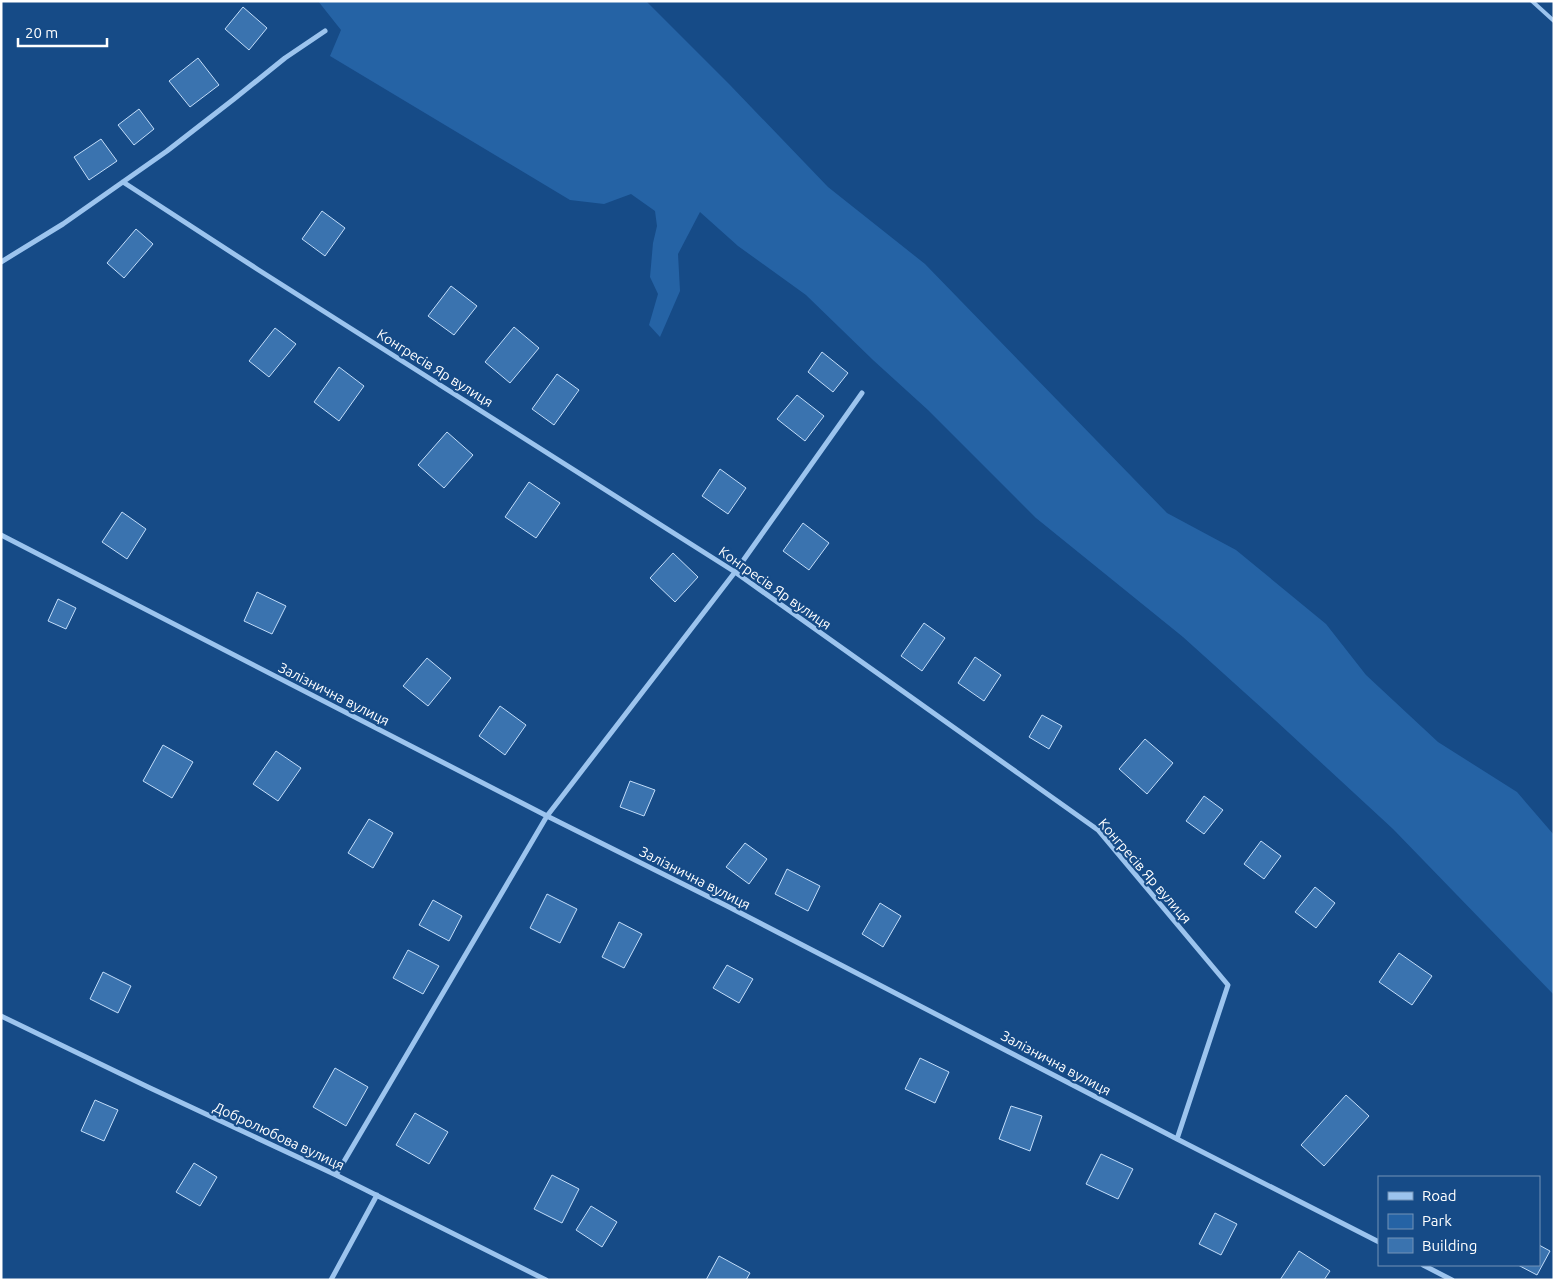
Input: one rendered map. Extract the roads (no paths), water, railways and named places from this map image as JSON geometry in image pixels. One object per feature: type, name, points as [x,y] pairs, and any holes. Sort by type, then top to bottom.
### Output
[{"type":"street","points":[[1,262],[63,224],[174,146],[285,58],[325,31]]},
{"type":"street","name":"Конгресів Яр вулиця","points":[[123,182],[734,572],[1098,830],[1228,984],[1177,1139]]},
{"type":"street","points":[[336,1175],[547,816],[734,572],[862,393]]},
{"type":"street","name":"Залізнична вулиця","points":[[1,535],[1378,1241]]},
{"type":"street","name":"Добролюбова вулиця","points":[[1,1016],[336,1175],[546,1280]]},
{"type":"street","points":[[331,1280],[377,1195]]},
{"type":"street","points":[[1425,1266],[1452,1280]]},
{"type":"lane","points":[[1532,1],[1554,21]]}]
